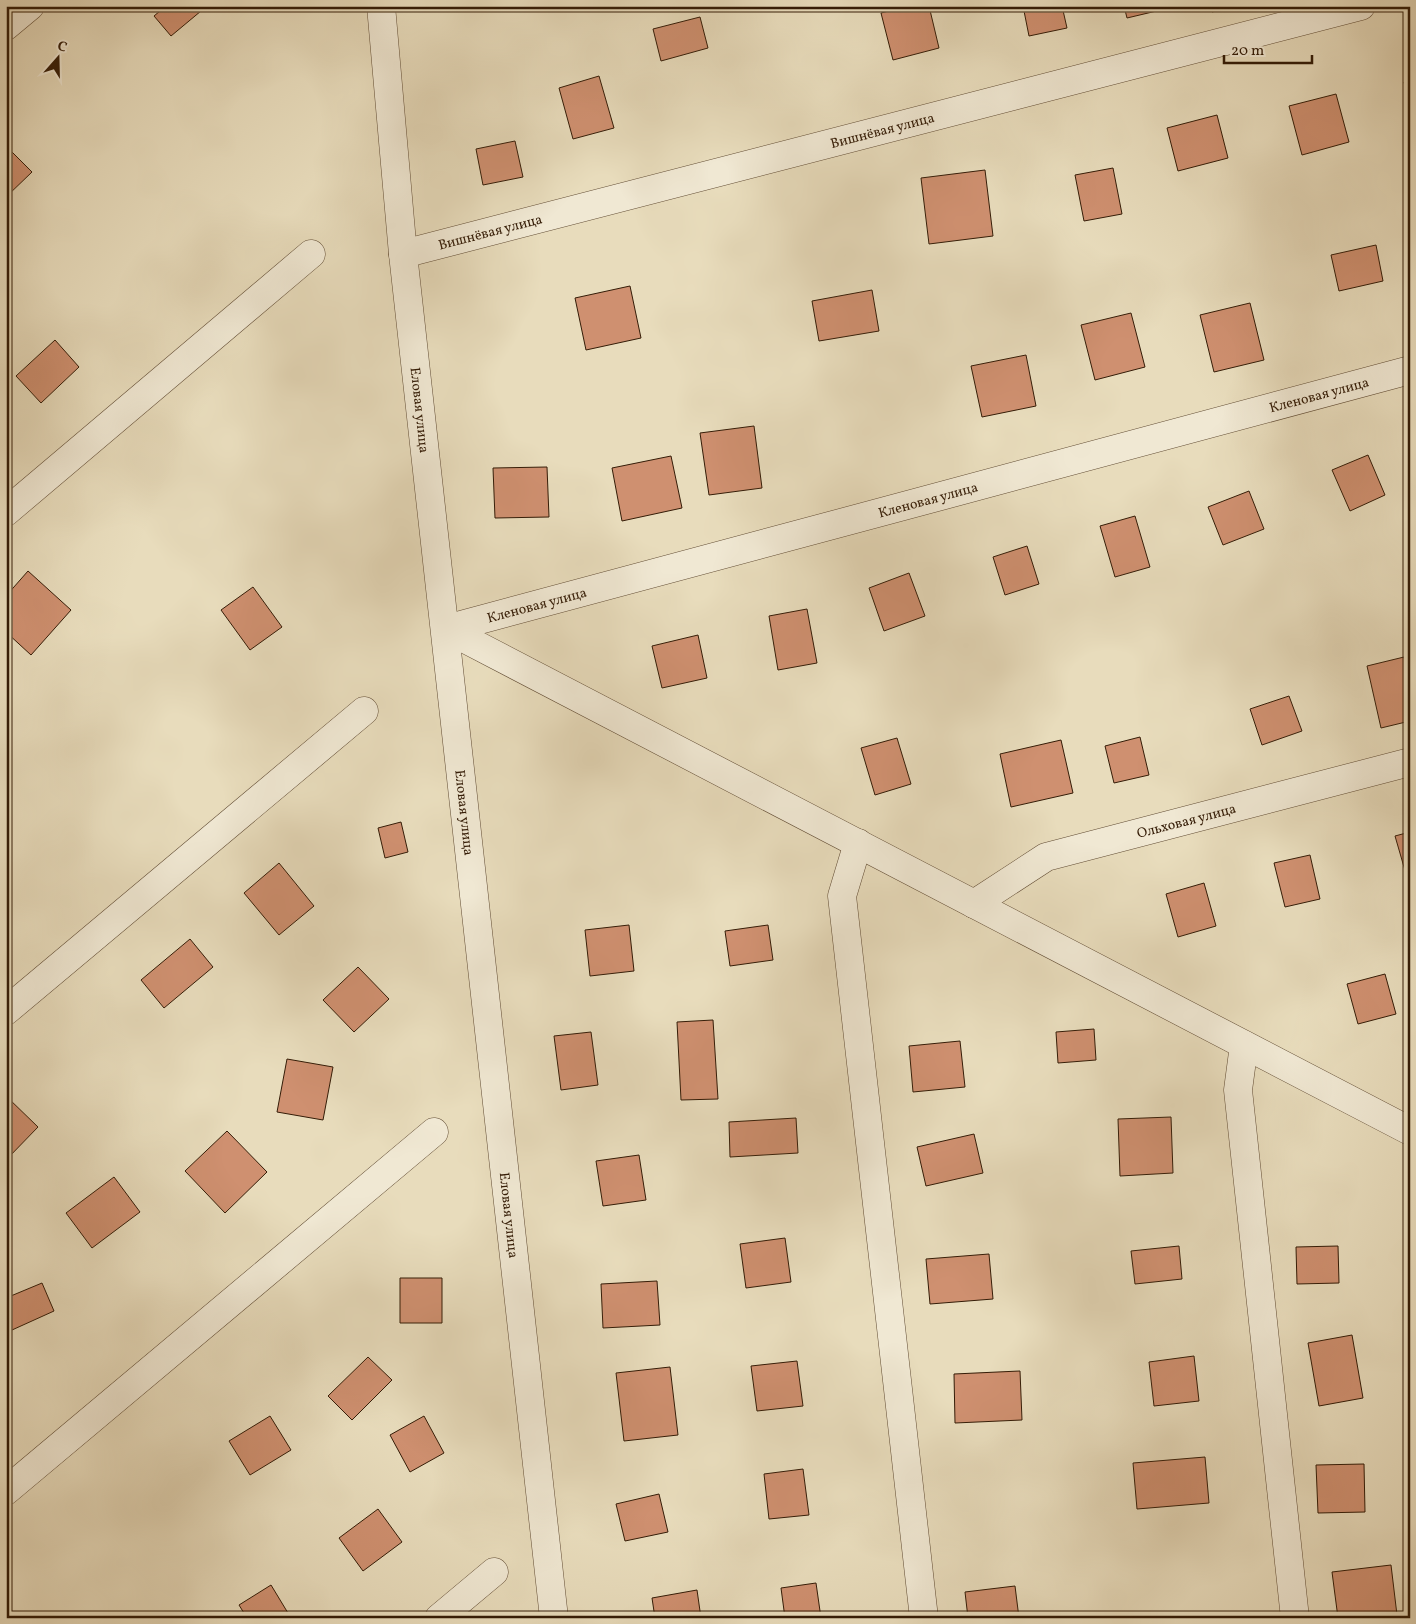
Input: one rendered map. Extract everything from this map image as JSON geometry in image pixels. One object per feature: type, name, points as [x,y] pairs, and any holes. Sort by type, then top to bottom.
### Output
[{"type":"street","points":[[6,26],[30,6]]},
{"type":"street","name":"Еловая улица","points":[[381,6],[403,254],[446,628],[554,1618]]},
{"type":"street","name":"Вишнёвая улица","points":[[403,254],[1361,6]]},
{"type":"street","points":[[6,512],[311,254]]},
{"type":"street","name":"Кленовая улица","points":[[446,628],[1410,370]]},
{"type":"street","points":[[446,628],[1410,1131]]},
{"type":"street","points":[[6,1011],[364,711]]},
{"type":"street","name":"Ольховая улица","points":[[974,904],[1046,857],[1410,762]]},
{"type":"street","points":[[858,843],[842,896],[924,1618]]},
{"type":"street","points":[[1244,1045],[1238,1090],[1296,1618]]},
{"type":"street","points":[[6,1491],[434,1132]]},
{"type":"street","points":[[439,1618],[494,1572]]},
{"type":"building","points":[[166,6],[198,6],[201,11],[171,36],[154,16]]},
{"type":"building","points":[[908,6],[929,6],[939,48],[893,60],[881,13]]},
{"type":"building","points":[[1023,6],[1062,6],[1067,28],[1029,36]]},
{"type":"building","points":[[1124,6],[1164,6],[1165,9],[1127,18]]},
{"type":"building","points":[[1211,6],[1236,6],[1212,12]]},
{"type":"building","points":[[700,17],[708,48],[661,61],[653,29]]},
{"type":"building","points":[[599,76],[614,128],[573,139],[559,88]]},
{"type":"building","points":[[1410,81],[1410,107],[1404,82]]},
{"type":"building","points":[[1336,94],[1349,142],[1302,155],[1289,106]]},
{"type":"building","points":[[1217,115],[1228,158],[1178,171],[1167,128]]},
{"type":"building","points":[[515,141],[523,177],[483,185],[476,149]]},
{"type":"building","points":[[6,146],[32,172],[6,197]]},
{"type":"building","points":[[1113,168],[1122,214],[1084,221],[1075,175]]},
{"type":"building","points":[[985,170],[993,236],[929,244],[921,178]]},
{"type":"building","points":[[1376,245],[1383,281],[1339,291],[1331,255]]},
{"type":"building","points":[[630,286],[641,338],[586,350],[575,298]]},
{"type":"building","points":[[872,290],[879,331],[819,341],[812,301]]},
{"type":"building","points":[[1250,303],[1264,360],[1214,372],[1200,315]]},
{"type":"building","points":[[1131,313],[1145,367],[1095,380],[1081,325]]},
{"type":"building","points":[[55,340],[79,367],[41,403],[16,376]]},
{"type":"building","points":[[1026,355],[1036,406],[982,417],[971,366]]},
{"type":"building","points":[[754,426],[762,488],[709,495],[700,433]]},
{"type":"building","points":[[1368,455],[1385,495],[1350,511],[1332,470]]},
{"type":"building","points":[[671,456],[682,508],[622,521],[612,468]]},
{"type":"building","points":[[547,467],[549,517],[495,518],[493,468]]},
{"type":"building","points":[[1249,491],[1264,529],[1223,545],[1208,507]]},
{"type":"building","points":[[1135,516],[1150,567],[1115,577],[1100,526]]},
{"type":"building","points":[[1027,546],[1039,584],[1005,595],[993,557]]},
{"type":"building","points":[[28,571],[71,610],[31,655],[6,632],[6,596]]},
{"type":"building","points":[[909,573],[925,616],[884,631],[869,588]]},
{"type":"building","points":[[253,587],[282,627],[250,650],[221,610]]},
{"type":"building","points":[[807,609],[817,663],[778,670],[769,616]]},
{"type":"building","points":[[698,635],[707,678],[662,688],[652,646]]},
{"type":"building","points":[[1404,657],[1410,681],[1410,721],[1381,728],[1367,666]]},
{"type":"building","points":[[1289,696],[1302,731],[1262,745],[1250,709]]},
{"type":"building","points":[[1140,737],[1149,775],[1114,783],[1105,746]]},
{"type":"building","points":[[897,738],[911,784],[875,795],[861,748]]},
{"type":"building","points":[[1061,740],[1073,793],[1011,807],[1000,754]]},
{"type":"building","points":[[401,822],[408,852],[385,858],[378,828]]},
{"type":"building","points":[[1410,832],[1410,873],[1406,874],[1395,836]]},
{"type":"building","points":[[1310,855],[1320,899],[1285,907],[1274,863]]},
{"type":"building","points":[[279,863],[314,906],[279,935],[244,893]]},
{"type":"building","points":[[1204,883],[1216,926],[1178,937],[1166,894]]},
{"type":"building","points":[[629,925],[634,971],[590,976],[585,930]]},
{"type":"building","points":[[768,925],[773,960],[730,966],[725,931]]},
{"type":"building","points":[[190,939],[213,967],[164,1008],[141,980]]},
{"type":"building","points":[[358,967],[389,999],[354,1032],[323,1000]]},
{"type":"building","points":[[1385,974],[1396,1014],[1358,1024],[1347,984]]},
{"type":"building","points":[[713,1020],[718,1099],[681,1100],[677,1022]]},
{"type":"building","points":[[1094,1029],[1096,1060],[1058,1063],[1056,1032]]},
{"type":"building","points":[[591,1032],[598,1085],[561,1090],[554,1036]]},
{"type":"building","points":[[960,1041],[965,1087],[913,1092],[909,1046]]},
{"type":"building","points":[[287,1059],[333,1067],[323,1120],[277,1112]]},
{"type":"building","points":[[6,1096],[38,1127],[6,1160]]},
{"type":"building","points":[[1171,1117],[1173,1173],[1120,1176],[1118,1119]]},
{"type":"building","points":[[796,1118],[798,1153],[730,1157],[729,1122]]},
{"type":"building","points":[[227,1131],[267,1172],[225,1213],[185,1171]]},
{"type":"building","points":[[974,1134],[983,1173],[926,1186],[917,1147]]},
{"type":"building","points":[[639,1155],[646,1200],[603,1206],[596,1161]]},
{"type":"building","points":[[114,1177],[140,1212],[92,1248],[66,1213]]},
{"type":"building","points":[[785,1238],[791,1282],[746,1288],[740,1244]]},
{"type":"building","points":[[1179,1246],[1182,1279],[1135,1284],[1131,1251]]},
{"type":"building","points":[[1338,1246],[1339,1283],[1297,1284],[1296,1247]]},
{"type":"building","points":[[989,1254],[993,1299],[930,1304],[926,1259]]},
{"type":"building","points":[[400,1278],[442,1278],[442,1323],[400,1323]]},
{"type":"building","points":[[657,1281],[660,1325],[603,1328],[601,1284]]},
{"type":"building","points":[[42,1283],[54,1311],[12,1330],[6,1317],[6,1298]]},
{"type":"building","points":[[1352,1335],[1363,1398],[1319,1406],[1308,1343]]},
{"type":"building","points":[[1194,1356],[1199,1401],[1154,1406],[1149,1362]]},
{"type":"building","points":[[368,1357],[392,1380],[352,1420],[328,1396]]},
{"type":"building","points":[[797,1361],[803,1406],[757,1411],[751,1366]]},
{"type":"building","points":[[670,1367],[678,1435],[624,1441],[616,1373]]},
{"type":"building","points":[[1020,1371],[1022,1420],[955,1423],[954,1374]]},
{"type":"building","points":[[270,1416],[291,1450],[250,1475],[229,1441]]},
{"type":"building","points":[[424,1416],[444,1453],[410,1472],[390,1435]]},
{"type":"building","points":[[1205,1457],[1209,1503],[1137,1509],[1133,1463]]},
{"type":"building","points":[[1364,1464],[1365,1512],[1318,1513],[1316,1465]]},
{"type":"building","points":[[803,1469],[809,1515],[769,1519],[764,1474]]},
{"type":"building","points":[[659,1494],[668,1532],[625,1541],[616,1504]]},
{"type":"building","points":[[378,1509],[402,1542],[363,1571],[339,1538]]},
{"type":"building","points":[[1391,1565],[1397,1615],[1378,1618],[1338,1618],[1332,1572]]},
{"type":"building","points":[[816,1583],[821,1618],[785,1618],[781,1588]]},
{"type":"building","points":[[271,1585],[291,1618],[247,1618],[239,1605]]},
{"type":"building","points":[[1015,1586],[1019,1618],[968,1618],[965,1592]]},
{"type":"building","points":[[697,1590],[701,1618],[655,1618],[652,1598]]},
{"type":"building","points":[[1217,1615],[1217,1618],[1187,1618]]}]
